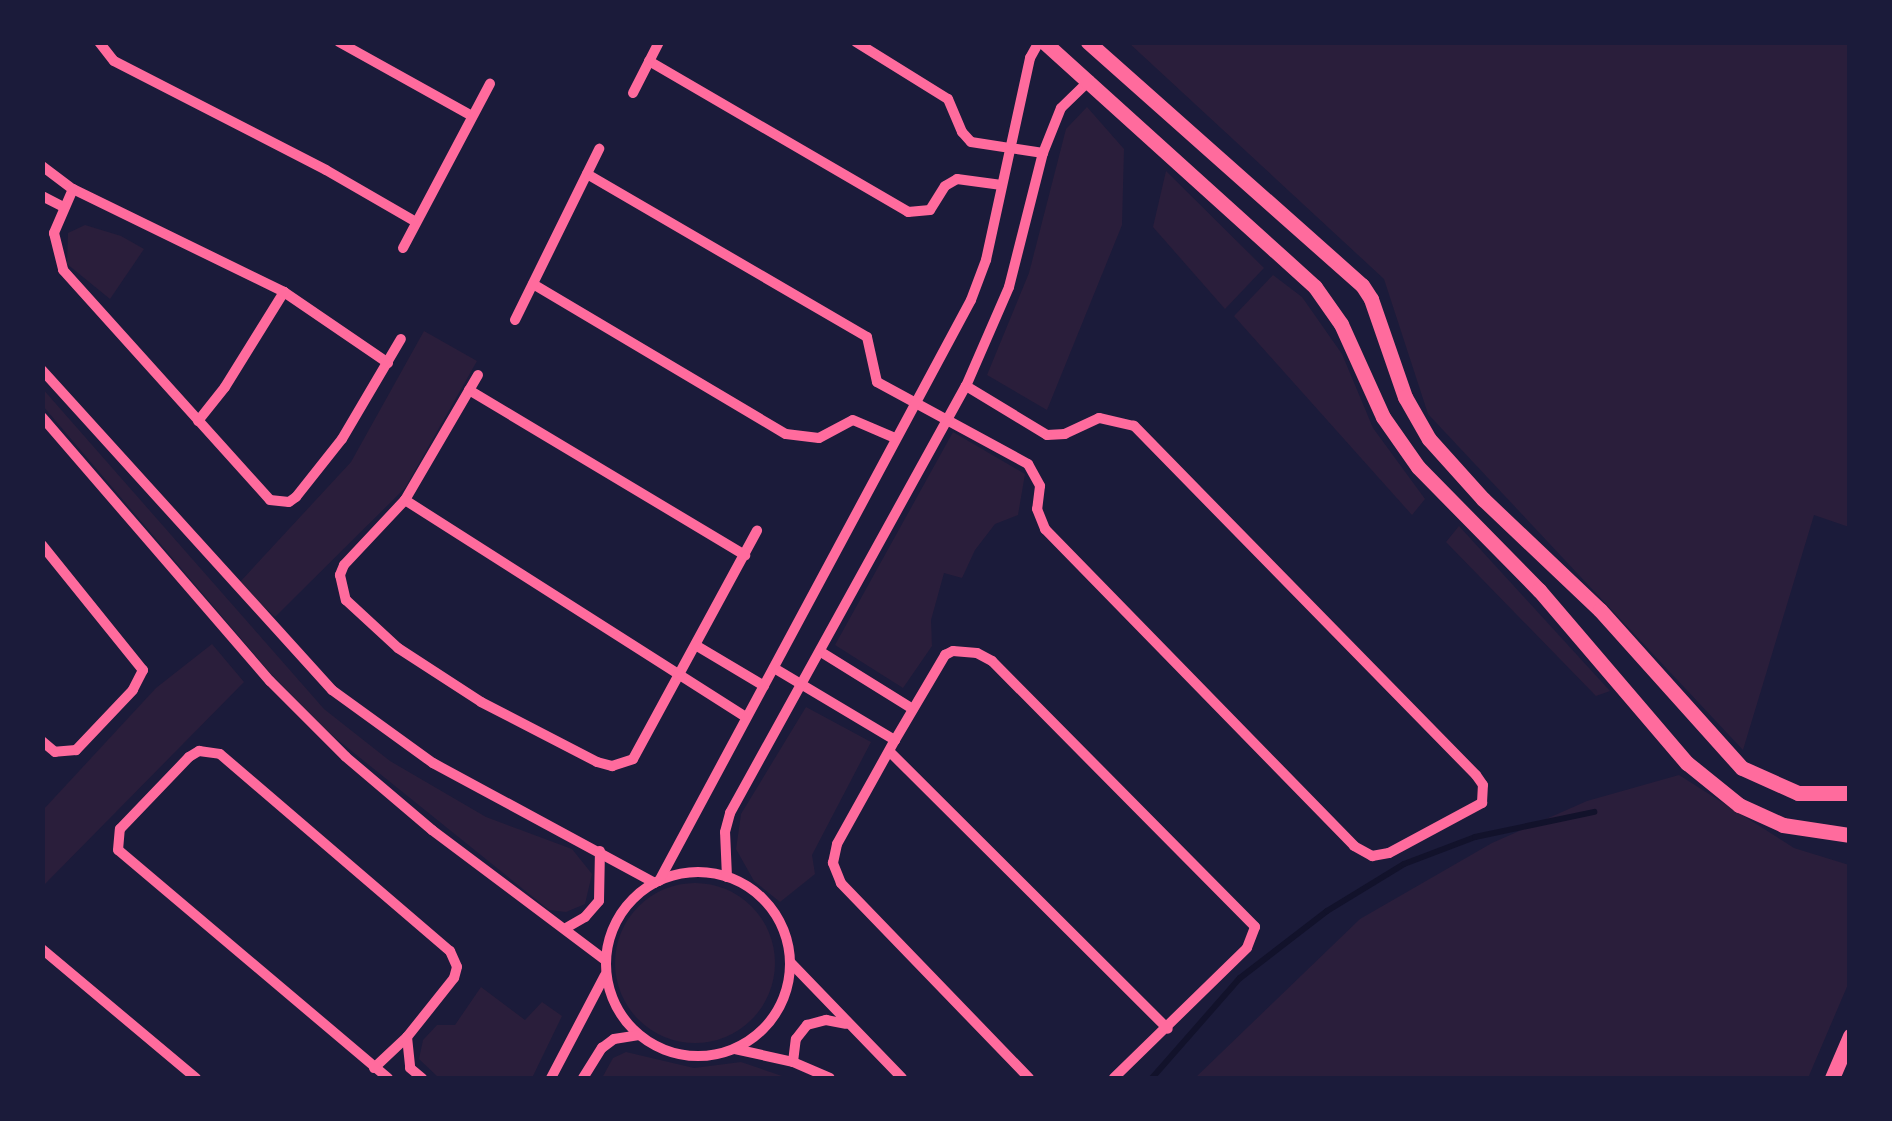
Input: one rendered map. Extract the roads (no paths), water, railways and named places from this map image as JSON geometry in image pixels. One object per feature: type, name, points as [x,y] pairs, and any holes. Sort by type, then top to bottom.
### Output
[{"type":"main road","points":[[1041,42],[1090,80],[1331,305],[1383,417],[1418,467],[1539,590],[1687,763],[1739,805],[1784,825],[1850,834]]},
{"type":"main road","points":[[1088,42],[1362,285],[1405,398],[1429,439],[1483,500],[1600,610],[1742,768],[1770,784],[1798,792],[1850,793]]},
{"type":"main road","points":[[1828,834],[1850,847]]},
{"type":"main road","points":[[1832,1078],[1850,1036]]},
{"type":"street","points":[[99,42],[114,62],[326,170],[416,222]]},
{"type":"street","points":[[339,42],[472,116]]},
{"type":"street","points":[[633,93],[659,42]]},
{"type":"street","points":[[856,42],[948,99],[962,132],[971,142],[1044,153]]},
{"type":"street","points":[[830,1078],[794,1062],[734,1049],[684,1055],[638,1035],[613,1001],[606,960],[620,914],[657,882],[978,282],[1030,58],[1041,42]]},
{"type":"street","points":[[649,61],[914,214],[930,210],[945,186],[957,179],[1002,185]]},
{"type":"street","points":[[727,877],[725,832],[730,813],[966,386],[1008,287],[1044,153],[1061,108],[1090,80]]},
{"type":"street","points":[[403,248],[490,84]]},
{"type":"street","points":[[515,320],[599,149]]},
{"type":"street","points":[[42,166],[73,190],[284,292],[388,363]]},
{"type":"street","points":[[587,174],[867,337],[877,382],[1028,464],[1040,486],[1037,509],[1045,529],[1364,853],[1389,853],[1476,810],[1484,795],[1482,785],[1146,437],[1122,420],[1099,418],[1054,437],[966,386]]},
{"type":"street","points":[[73,190],[54,233],[63,270],[264,496],[290,502],[342,439],[402,339]]},
{"type":"street","points":[[42,196],[64,208]]},
{"type":"street","points":[[533,284],[786,434],[819,438],[854,420],[896,438]]},
{"type":"street","points":[[198,421],[225,387],[284,292]]},
{"type":"street","points":[[42,370],[332,690],[433,763],[657,882],[700,872],[727,877],[754,891],[774,914],[790,962],[902,1078]]},
{"type":"street","points":[[478,375],[405,500],[344,564],[340,587],[346,600],[398,648],[446,681],[612,766],[633,759],[757,531]]},
{"type":"street","points":[[470,390],[745,555]]},
{"type":"street","points":[[42,417],[270,681],[346,757],[432,830],[606,960]]},
{"type":"street","points":[[405,500],[746,717]]},
{"type":"street","points":[[42,545],[143,670],[134,690],[76,750],[55,752],[42,740]]},
{"type":"street","points":[[697,646],[764,686]]},
{"type":"street","points":[[1028,1078],[841,883],[832,863],[837,844],[946,655],[964,650],[992,661],[1252,922],[1254,935],[1248,948],[1114,1078]]},
{"type":"street","points":[[821,652],[913,710]]},
{"type":"street","points":[[774,668],[895,740]]},
{"type":"street","points":[[374,1068],[407,1036],[454,978],[458,967],[450,952],[220,754],[199,751],[120,829],[118,850],[374,1068],[388,1078]]},
{"type":"street","points":[[890,752],[1168,1029]]},
{"type":"street","points":[[566,928],[600,901],[600,851]]},
{"type":"street","points":[[42,949],[196,1078]]},
{"type":"street","points":[[734,1049],[755,1036],[778,1009],[790,962]]},
{"type":"street","points":[[551,1078],[606,974]]},
{"type":"street","points":[[794,1062],[796,1039],[808,1025],[826,1020],[847,1024]]},
{"type":"street","points":[[583,1078],[602,1048],[614,1038],[638,1035]]},
{"type":"street","points":[[407,1036],[406,1057],[418,1076]]},
{"type":"waterway","points":[[1152,1078],[1240,978],[1327,911],[1404,864],[1475,837],[1594,812]]}]
